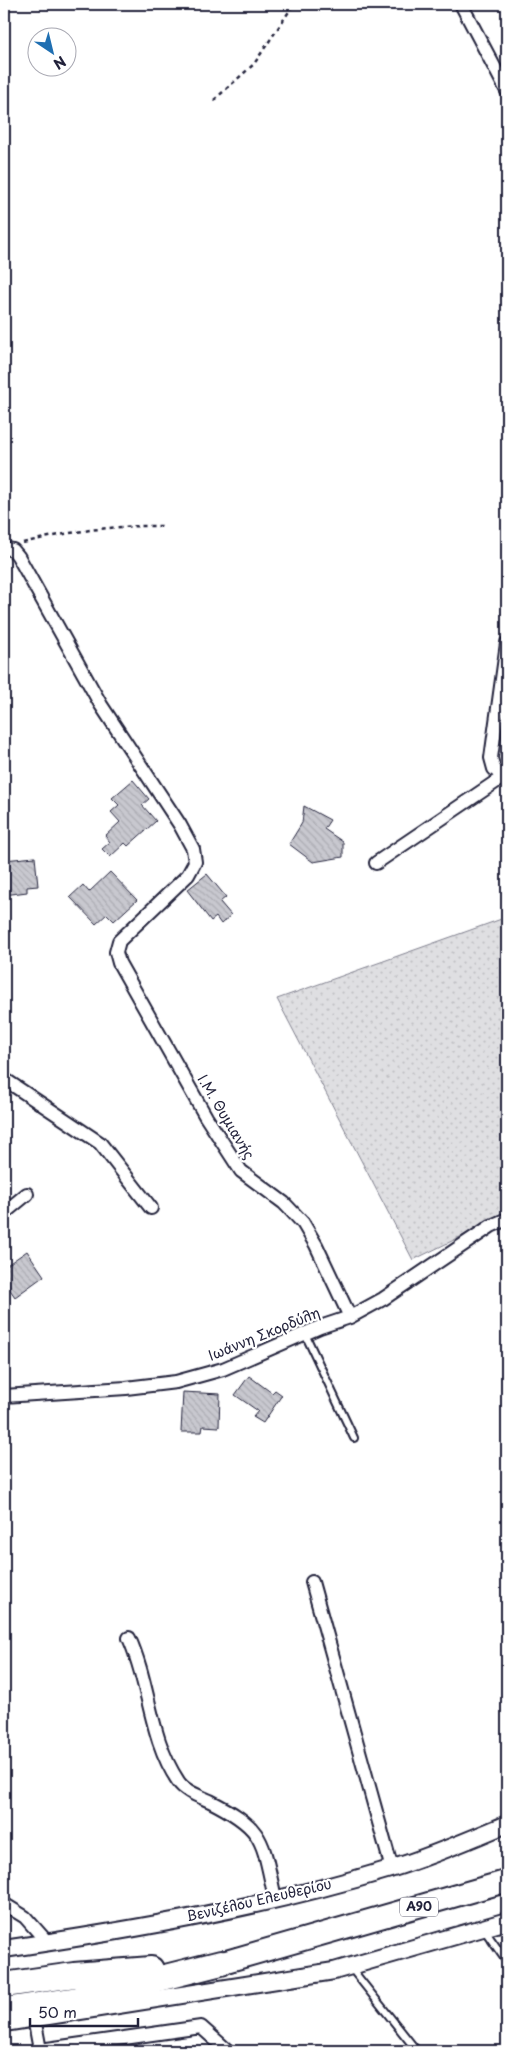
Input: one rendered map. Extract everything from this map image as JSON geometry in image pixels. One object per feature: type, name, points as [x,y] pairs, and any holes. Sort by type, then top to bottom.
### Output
[{"type":"highway","name":"Α90","points":[[4,2010],[78,1999],[221,1963],[507,1881]]},
{"type":"highway","name":"Α90","points":[[4,1985],[74,1975],[221,1963]]},
{"type":"street","points":[[461,4],[507,91]]},
{"type":"street","name":"Ι.Μ. Θυμιανής","points":[[4,548],[13,550],[18,556],[101,705],[180,825],[193,849],[195,862],[188,876],[119,941],[116,952],[119,963],[206,1117],[241,1172],[284,1203],[303,1223],[316,1245],[350,1316]]},
{"type":"street","points":[[376,863],[505,778],[494,769],[491,758],[507,643]]},
{"type":"street","points":[[4,1079],[100,1143],[151,1208]]},
{"type":"street","points":[[4,1213],[27,1194]]},
{"type":"street","name":"Ιωάννη Σκορδύλη","points":[[4,1396],[126,1388],[176,1382],[223,1369],[350,1316],[383,1299],[492,1226],[507,1219]]},
{"type":"street","points":[[312,1582],[392,1869]]},
{"type":"street","points":[[129,1638],[140,1661],[156,1734],[178,1782],[193,1793],[238,1815],[256,1830],[264,1850],[274,1898]]},
{"type":"street","name":"Βενιζέλου Ελευθερίου","points":[[4,1949],[274,1898],[392,1869],[507,1824]]},
{"type":"street","points":[[4,1904],[25,1917],[48,1942]]},
{"type":"street","points":[[4,2023],[334,1971],[507,1921]]},
{"type":"street","points":[[34,2018],[40,2050],[201,2027],[228,2051]]},
{"type":"lane","points":[[305,1334],[354,1438]]},
{"type":"lane","points":[[483,1928],[507,1962]]},
{"type":"lane","points":[[350,1967],[417,2051]]},
{"type":"path","points":[[214,100],[254,64],[294,4]]},
{"type":"path","points":[[22,543],[67,532],[133,525],[165,526]]},
{"type":"shaded area","points":[[507,917],[507,1214],[413,1260],[277,999]]},
{"type":"building","points":[[133,780],[149,799],[142,805],[156,821],[128,846],[125,843],[110,857],[102,849],[110,842],[105,836],[120,822],[111,812],[119,805],[112,798]]},
{"type":"building","points":[[304,806],[330,820],[324,829],[343,842],[343,857],[313,862],[289,844],[302,823]]},
{"type":"building","points":[[35,857],[38,886],[27,887],[27,892],[4,895],[4,860]]},
{"type":"building","points":[[110,872],[137,900],[114,921],[107,914],[96,924],[70,897],[83,885],[89,892]]},
{"type":"building","points":[[207,874],[226,897],[220,902],[231,915],[221,924],[216,917],[211,921],[187,890]]},
{"type":"building","points":[[27,1251],[44,1276],[15,1297],[4,1281],[4,1267]]},
{"type":"building","points":[[249,1376],[272,1393],[275,1390],[282,1395],[263,1423],[253,1417],[258,1411],[235,1395]]},
{"type":"building","points":[[183,1392],[220,1394],[219,1427],[203,1426],[202,1432],[181,1432]]}]
